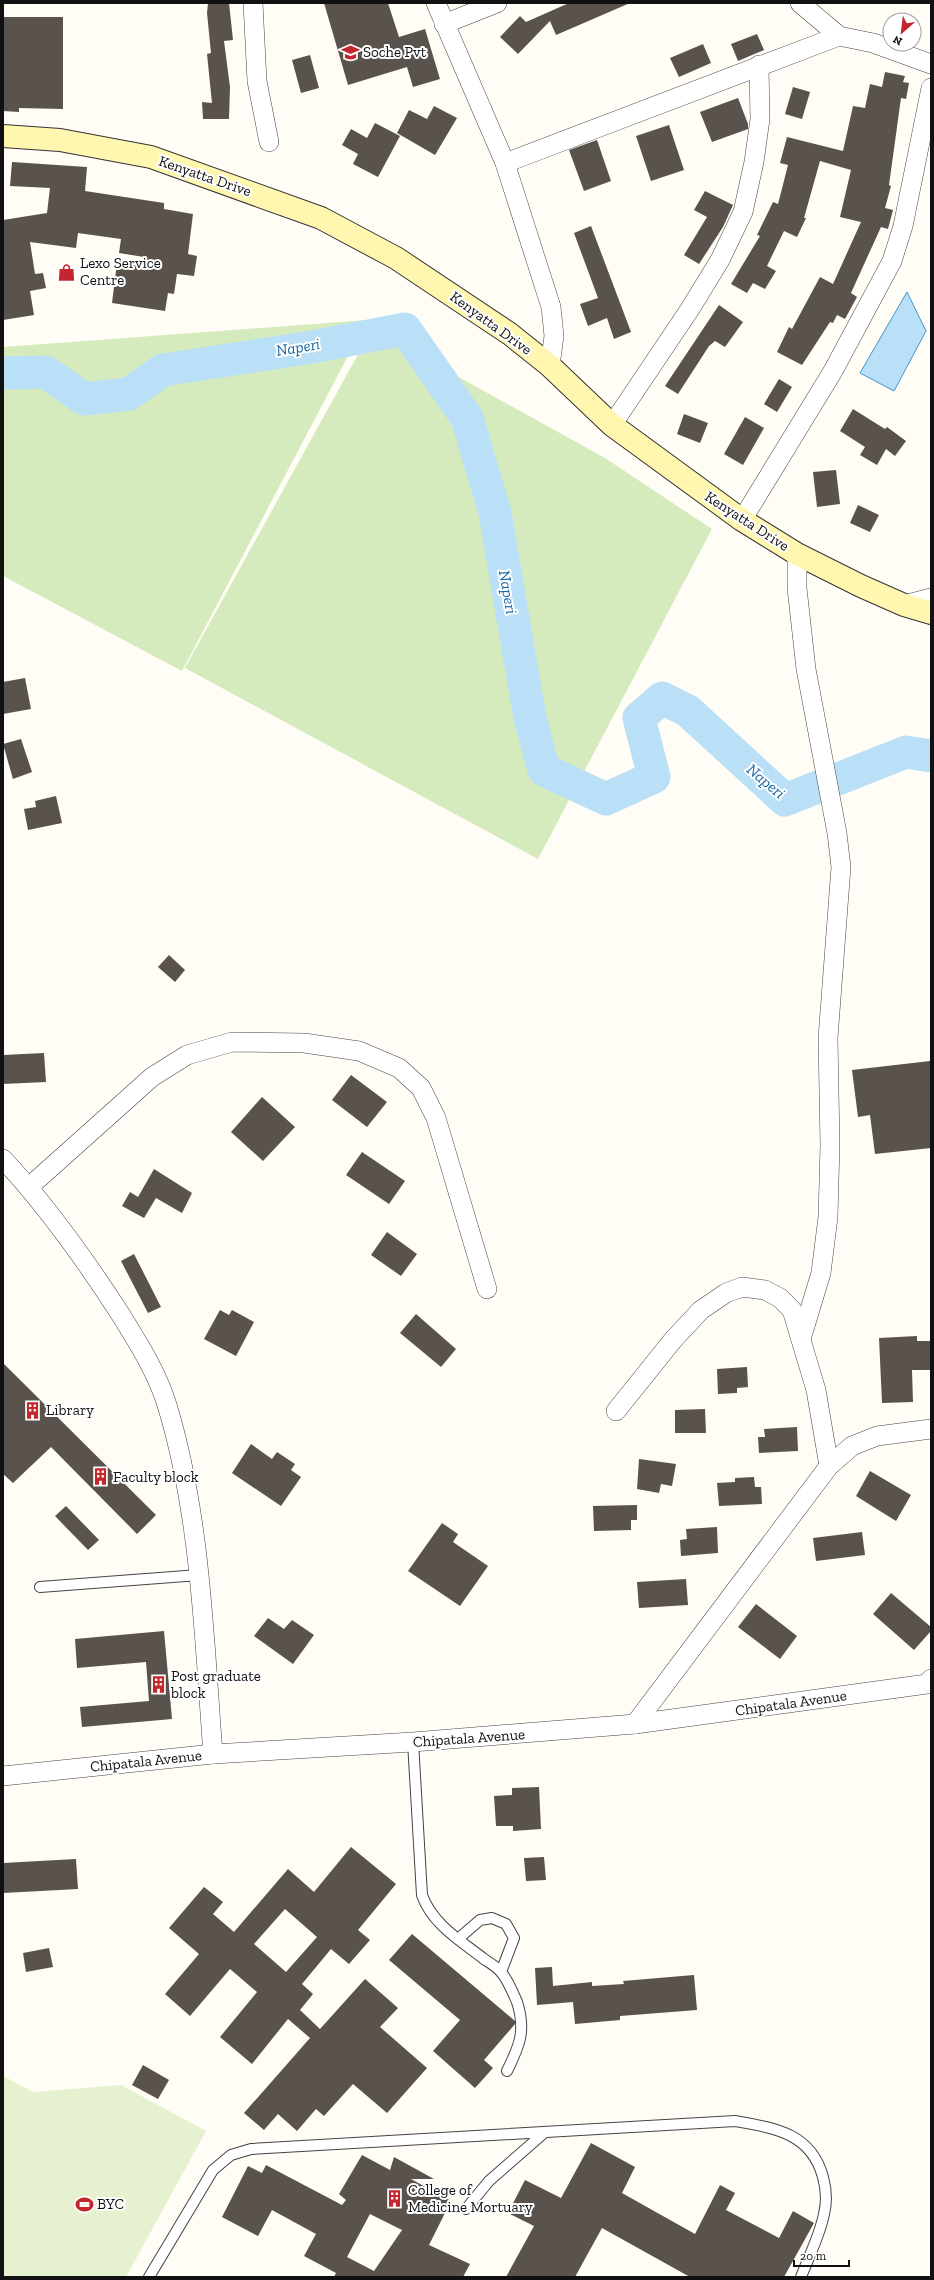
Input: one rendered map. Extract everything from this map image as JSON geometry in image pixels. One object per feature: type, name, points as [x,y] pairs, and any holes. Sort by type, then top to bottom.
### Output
[{"type":"main road","name":"Kenyatta Drive","points":[[3,136],[60,140],[152,157],[321,218],[396,258],[460,300],[550,366],[612,425],[742,520],[796,554],[904,605],[931,613]]},
{"type":"street","points":[[253,3],[257,81],[269,142]]},
{"type":"street","points":[[436,3],[505,163],[551,307],[554,336],[550,366]]},
{"type":"street","points":[[444,24],[497,3]]},
{"type":"street","points":[[800,3],[839,36],[873,43],[931,64]]},
{"type":"street","points":[[505,163],[759,65],[839,36]]},
{"type":"street","points":[[612,425],[720,260],[743,212],[754,162],[760,119],[759,65]]},
{"type":"street","points":[[742,520],[833,371],[892,261],[904,226],[931,88]]},
{"type":"street","points":[[796,554],[797,588],[806,669],[833,814],[841,867],[828,1038],[830,1145],[828,1217],[821,1273],[801,1339]]},
{"type":"street","points":[[904,605],[931,598]]},
{"type":"street","points":[[29,1186],[152,1077],[187,1055],[232,1042],[304,1043],[359,1051],[399,1068],[421,1088],[436,1118],[487,1289]]},
{"type":"street","points":[[3,1159],[29,1186],[103,1287],[140,1345],[166,1404],[185,1475],[199,1575],[213,1754]]},
{"type":"street","points":[[616,1411],[701,1310],[726,1292],[742,1287],[765,1290],[780,1298],[792,1310],[816,1390],[829,1466]]},
{"type":"street","points":[[635,1724],[829,1466],[852,1446],[877,1436],[931,1429]]},
{"type":"street","name":"Chipatala Avenue","points":[[3,1776],[213,1754],[413,1742],[635,1724],[930,1687]]},
{"type":"lane","points":[[40,1587],[199,1575]]},
{"type":"lane","points":[[413,1742],[422,1895],[426,1908],[435,1920],[501,1972],[515,1996],[522,2018],[518,2050],[507,2071]]},
{"type":"lane","points":[[458,1938],[480,1920],[492,1918],[506,1924],[514,1938],[501,1972]]},
{"type":"lane","points":[[150,2277],[213,2170],[231,2155],[251,2149],[735,2121],[769,2127],[796,2137],[813,2152],[821,2168],[826,2187],[825,2213],[801,2277]]},
{"type":"lane","points":[[466,2209],[489,2181],[545,2132]]},
{"type":"green space","points":[[367,320],[182,671],[3,576],[3,347]]},
{"type":"green space","points":[[372,329],[605,458],[712,529],[538,859],[185,668]]},
{"type":"green space","name":"BYC","points":[[3,2076],[33,2092],[121,2085],[206,2131],[126,2277],[3,2277]]},
{"type":"water","points":[[907,292],[926,331],[894,391],[860,373]]},
{"type":"building","points":[[208,3],[229,3],[233,40],[224,41],[230,87],[229,119],[203,119],[202,102],[212,103],[207,54],[211,53],[207,13]]},
{"type":"building","points":[[324,3],[388,3],[399,37],[425,29],[440,79],[413,87],[407,67],[348,85]]},
{"type":"building","points":[[569,3],[630,3],[556,35],[550,21],[518,54],[500,37],[520,16],[526,22]]},
{"type":"building","points":[[3,17],[63,17],[63,109],[19,108],[19,112],[3,111]]},
{"type":"building","points":[[757,34],[764,50],[738,61],[731,44]]},
{"type":"building","points":[[703,44],[711,63],[679,77],[670,58]]},
{"type":"building","points":[[310,55],[319,88],[301,93],[292,60]]},
{"type":"building","points":[[885,72],[905,76],[903,82],[909,83],[906,99],[901,98],[889,185],[891,186],[885,208],[893,210],[888,229],[881,227],[851,293],[857,297],[845,319],[837,315],[833,323],[830,322],[802,365],[777,352],[789,327],[792,329],[820,277],[833,284],[861,222],[840,217],[851,170],[820,161],[804,218],[806,218],[797,237],[784,231],[767,266],[776,271],[765,289],[753,283],[747,293],[731,284],[760,236],[757,235],[773,202],[778,204],[788,165],[780,163],[787,137],[843,151],[853,106],[865,108],[870,84],[882,87]]},
{"type":"building","points":[[793,87],[810,92],[802,119],[785,114]]},
{"type":"building","points":[[738,98],[748,124],[748,129],[712,142],[700,112]]},
{"type":"building","points":[[434,106],[457,118],[435,155],[397,133],[409,110],[427,119]]},
{"type":"building","points":[[375,123],[400,136],[378,177],[353,164],[358,154],[342,145],[351,129],[367,138]]},
{"type":"building","points":[[669,125],[684,170],[651,181],[636,136]]},
{"type":"building","points":[[597,140],[611,181],[584,191],[569,150]]},
{"type":"building","points":[[12,162],[87,167],[85,191],[164,203],[164,209],[193,214],[188,254],[197,256],[194,276],[177,274],[174,294],[168,293],[165,311],[112,303],[117,263],[144,259],[144,257],[119,253],[121,239],[78,233],[76,248],[30,242],[35,274],[43,273],[46,288],[30,291],[34,315],[3,320],[3,220],[47,213],[50,188],[10,186]]},
{"type":"building","points":[[705,191],[733,205],[723,227],[699,264],[684,255],[707,217],[694,210]]},
{"type":"building","points":[[591,226],[631,332],[614,339],[607,318],[588,326],[580,304],[598,298],[574,233]]},
{"type":"building","points":[[719,305],[743,322],[725,347],[715,341],[709,346],[678,394],[665,386]]},
{"type":"building","points":[[779,379],[792,387],[777,412],[764,404]]},
{"type":"building","points":[[853,409],[885,429],[887,427],[906,441],[895,456],[886,449],[877,465],[860,455],[865,447],[840,431]]},
{"type":"building","points":[[684,414],[708,423],[700,443],[677,434]]},
{"type":"building","points":[[745,417],[764,428],[743,465],[724,454]]},
{"type":"building","points":[[836,470],[840,504],[817,507],[813,472]]},
{"type":"building","points":[[858,505],[879,515],[870,532],[850,523]]},
{"type":"building","points":[[25,678],[31,709],[3,714],[3,682]]},
{"type":"building","points":[[21,739],[32,772],[13,779],[3,744]]},
{"type":"building","points":[[56,796],[62,823],[28,830],[24,809],[36,807],[35,801]]},
{"type":"building","points":[[169,955],[185,970],[175,982],[158,967]]},
{"type":"building","points":[[44,1053],[46,1082],[3,1084],[3,1055]]},
{"type":"building","points":[[930,1061],[931,1148],[875,1154],[870,1115],[858,1117],[852,1070]]},
{"type":"building","points":[[351,1075],[387,1102],[367,1127],[332,1100]]},
{"type":"building","points":[[262,1097],[295,1127],[263,1161],[231,1132]]},
{"type":"building","points":[[362,1152],[405,1181],[389,1204],[346,1175]]},
{"type":"building","points":[[154,1169],[192,1193],[182,1213],[156,1198],[144,1218],[122,1206],[130,1192],[138,1197]]},
{"type":"building","points":[[387,1232],[417,1254],[401,1276],[371,1255]]},
{"type":"building","points":[[134,1254],[161,1307],[148,1313],[121,1261]]},
{"type":"building","points":[[220,1310],[229,1315],[232,1310],[254,1322],[236,1356],[204,1339]]},
{"type":"building","points":[[416,1314],[456,1349],[441,1367],[400,1333]]},
{"type":"building","points":[[917,1336],[917,1341],[931,1341],[931,1370],[912,1370],[913,1402],[882,1403],[879,1338]]},
{"type":"building","points":[[3,1363],[156,1515],[137,1534],[51,1447],[13,1483],[3,1474]]},
{"type":"building","points":[[747,1367],[748,1387],[737,1388],[737,1393],[718,1394],[717,1369]]},
{"type":"building","points":[[705,1409],[706,1433],[675,1433],[675,1410]]},
{"type":"building","points":[[797,1427],[798,1451],[759,1453],[758,1437],[765,1437],[764,1429]]},
{"type":"building","points":[[251,1444],[272,1459],[277,1452],[295,1464],[291,1470],[301,1477],[281,1506],[232,1473]]},
{"type":"building","points":[[639,1459],[676,1464],[672,1486],[661,1484],[659,1493],[637,1489]]},
{"type":"building","points":[[870,1471],[911,1495],[896,1521],[856,1496]]},
{"type":"building","points":[[754,1477],[755,1487],[761,1487],[762,1504],[719,1506],[717,1483],[735,1482],[735,1478]]},
{"type":"building","points":[[637,1505],[637,1520],[631,1520],[631,1530],[594,1531],[593,1506]]},
{"type":"building","points":[[66,1506],[99,1540],[88,1550],[55,1516]]},
{"type":"building","points":[[442,1523],[458,1534],[453,1542],[488,1566],[460,1606],[408,1571]]},
{"type":"building","points":[[717,1527],[718,1553],[681,1556],[680,1540],[687,1539],[686,1529]]},
{"type":"building","points":[[862,1532],[865,1555],[816,1561],[813,1538]]},
{"type":"building","points":[[686,1579],[688,1605],[639,1608],[637,1582]]},
{"type":"building","points":[[891,1593],[931,1627],[931,1631],[914,1650],[873,1614]]},
{"type":"building","points":[[756,1604],[797,1636],[780,1659],[738,1627]]},
{"type":"building","points":[[268,1618],[284,1629],[292,1620],[314,1635],[293,1664],[254,1636]]},
{"type":"building","name":"Post graduate block","points":[[164,1631],[172,1719],[82,1727],[80,1707],[149,1701],[146,1662],[77,1668],[75,1639]]},
{"type":"building","points":[[539,1787],[541,1829],[513,1831],[513,1826],[496,1826],[494,1796],[512,1795],[512,1788]]},
{"type":"building","points":[[351,1847],[396,1884],[358,1930],[370,1940],[349,1964],[331,1949],[302,1984],[313,1994],[300,2010],[320,2029],[365,1979],[398,2008],[380,2027],[427,2068],[387,2113],[353,2084],[324,2116],[316,2109],[297,2131],[278,2114],[264,2130],[244,2113],[310,2038],[288,2019],[252,2064],[220,2037],[257,1992],[230,1969],[190,2016],[165,1994],[199,1954],[169,1928],[204,1887],[223,1902],[213,1914],[234,1932],[288,1869],[314,1892]],"holes":[[[285,1909],[317,1937],[286,1972],[254,1944]]]},
{"type":"building","points":[[544,1857],[546,1880],[526,1881],[524,1858]]},
{"type":"building","points":[[76,1859],[78,1889],[3,1893],[3,1863]]},
{"type":"building","points":[[412,1934],[515,2021],[515,2024],[484,2060],[493,2068],[475,2088],[433,2051],[460,2020],[389,1960]]},
{"type":"building","points":[[49,1948],[53,1967],[26,1972],[23,1953]]},
{"type":"building","points":[[552,1967],[553,1986],[592,1982],[592,1986],[624,1984],[623,1981],[694,1975],[697,2010],[620,2016],[620,2020],[575,2024],[573,2002],[537,2005],[535,1968]]},
{"type":"building","points":[[143,2065],[169,2080],[158,2099],[132,2085]]},
{"type":"building","points":[[591,2143],[635,2167],[622,2193],[695,2234],[720,2185],[735,2193],[726,2210],[779,2238],[793,2211],[814,2223],[784,2277],[690,2277],[602,2228],[575,2277],[506,2277],[534,2226],[508,2213],[525,2180],[561,2198]]},
{"type":"building","points":[[362,2155],[390,2170],[394,2157],[434,2179],[411,2179],[451,2201],[429,2245],[470,2264],[463,2277],[334,2277],[336,2273],[304,2256],[316,2234],[272,2210],[258,2236],[222,2217],[248,2166],[262,2173],[266,2165],[342,2205],[346,2200],[339,2194]],"holes":[[[370,2214],[402,2230],[374,2271],[347,2257]]]},
{"type":"waterway","name":"Naperi","points":[[3,373],[46,372],[84,399],[129,394],[163,370],[312,347],[405,329],[467,418],[495,513],[530,718],[544,770],[606,799],[654,777],[639,718],[662,698],[688,711],[785,800],[906,752],[931,756]]},
{"type":"place","name":"Soche Pvt","points":[[350,52]]},
{"type":"place","name":"Lexo Service Centre","points":[[67,272]]},
{"type":"place","name":"Library","points":[[33,1410]]},
{"type":"place","name":"Faculty block","points":[[100,1477]]},
{"type":"place","name":"Post graduate block","points":[[158,1685]]},
{"type":"place","name":"College of Medicine Mortuary","points":[[395,2199]]},
{"type":"place","name":"BYC","points":[[84,2204]]}]
